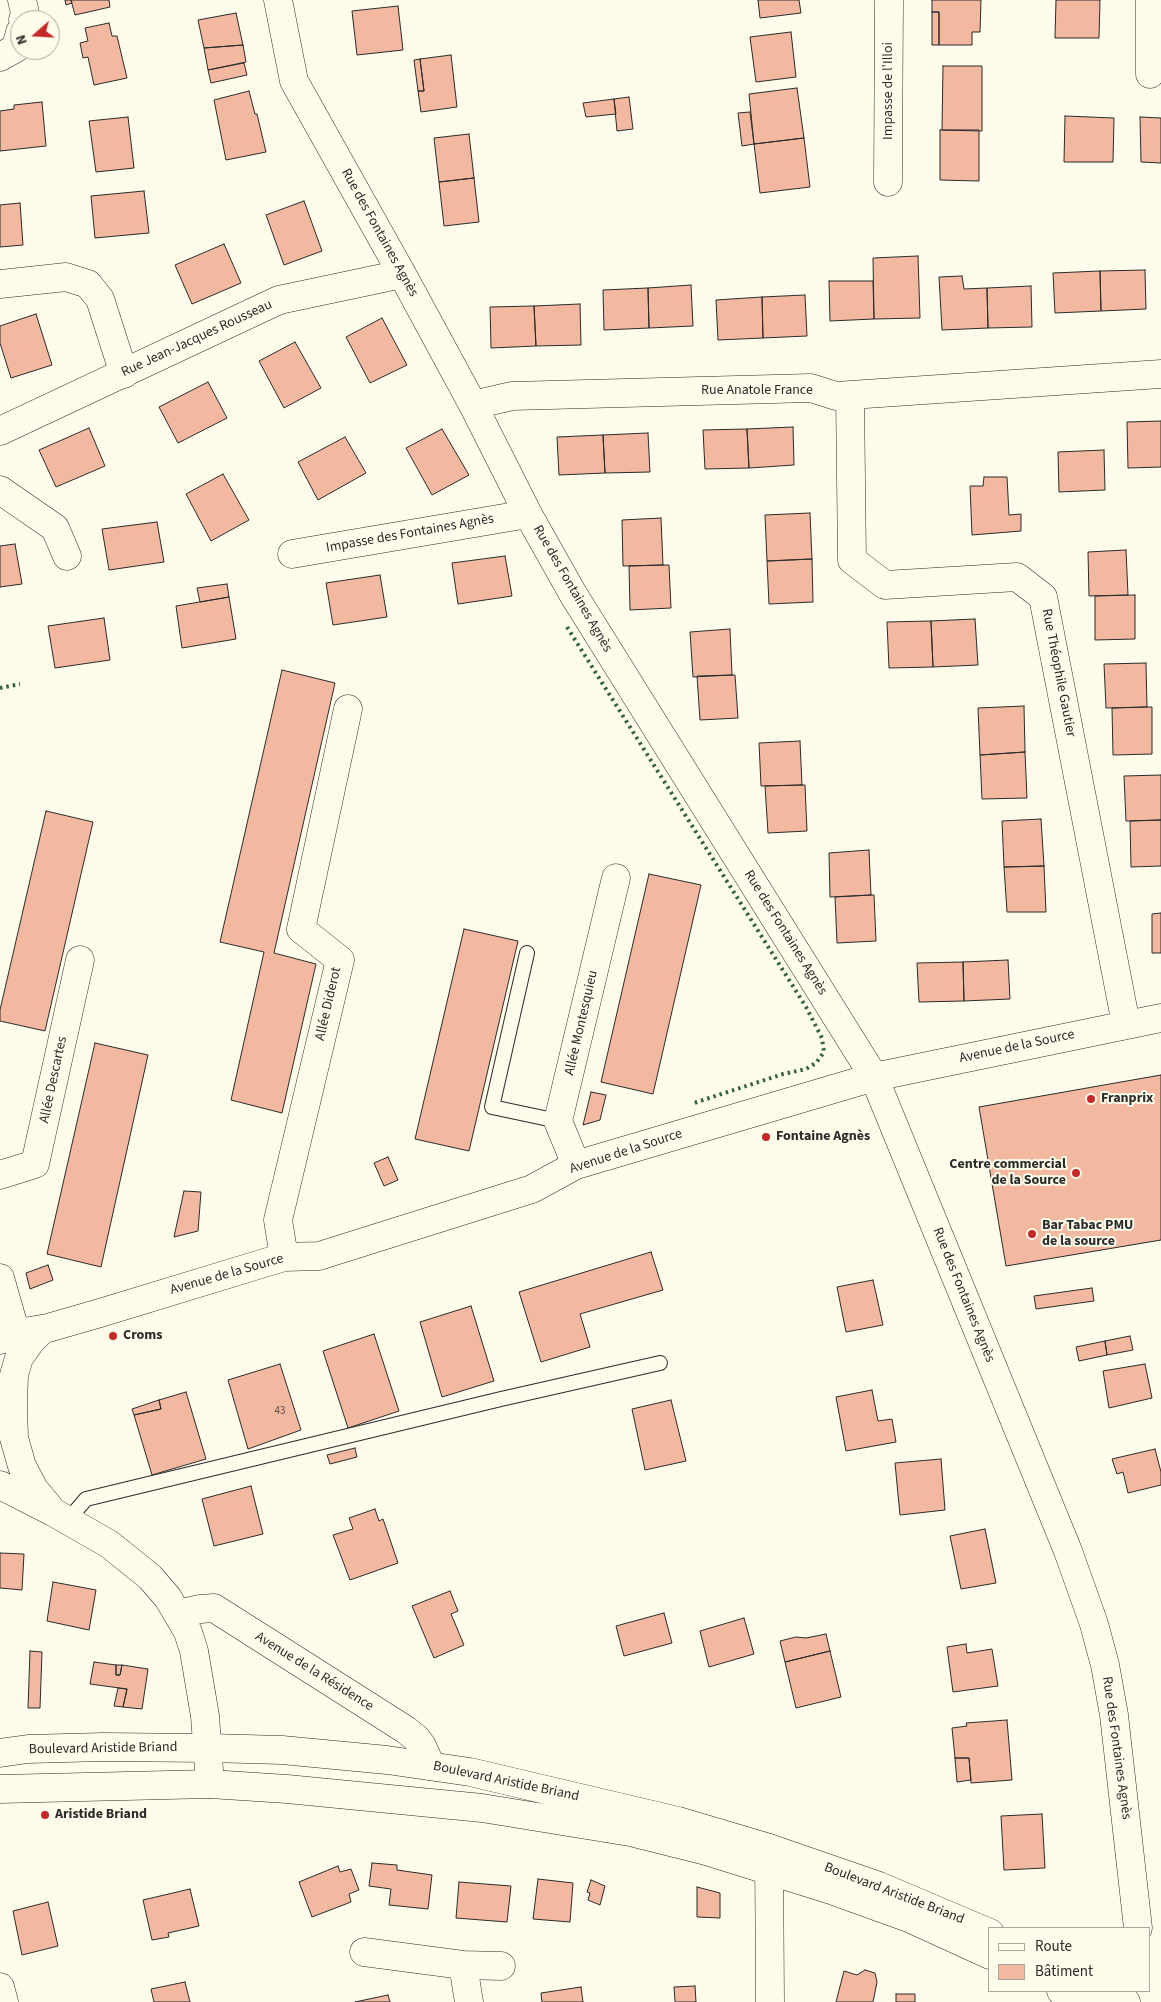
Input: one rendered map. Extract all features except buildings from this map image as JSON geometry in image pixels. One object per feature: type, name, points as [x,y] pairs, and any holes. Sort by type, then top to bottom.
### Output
[{"type":"street","name":"Rue des Fontaines Agnès","points":[[278,0],[294,81],[473,405],[528,514],[573,594],[874,1076],[1068,1551],[1094,1624],[1105,1665],[1114,1715],[1138,1927]]},
{"type":"street","name":"Impasse de l'Illoi","points":[[888,182],[889,0]]},
{"type":"street","points":[[1150,0],[1150,74]]},
{"type":"street","name":"Rue Jean-Jacques Rousseau","points":[[0,431],[279,300],[402,274]]},
{"type":"street","points":[[0,284],[66,277],[88,284],[100,299],[124,374]]},
{"type":"street","name":"Rue Anatole France","points":[[473,405],[512,396],[811,388],[836,396],[850,396],[1161,374]]},
{"type":"street","name":"Rue Théophile Gautier","points":[[850,396],[852,560],[886,585],[1017,577],[1043,597],[1126,1024]]},
{"type":"street","points":[[0,490],[55,528],[67,556]]},
{"type":"street","name":"Impasse des Fontaines Agnès","points":[[292,554],[528,514]]},
{"type":"street","name":"Allée Diderot","points":[[284,1257],[278,1220],[340,960],[301,929],[348,709]]},
{"type":"street","name":"Allée Montesquieu","points":[[558,1122],[616,878]]},
{"type":"street","name":"Allée Descartes","points":[[0,1176],[35,1164],[80,960]]},
{"type":"street","name":"Avenue de la Source","points":[[9,1348],[43,1329],[284,1257],[319,1256],[532,1189],[576,1165],[874,1076],[1161,1018]]},
{"type":"street","points":[[558,1122],[576,1165]]},
{"type":"street","points":[[0,1278],[9,1348],[9,1408],[14,1438],[22,1466],[34,1489],[60,1516]]},
{"type":"street","points":[[0,1485],[109,1544],[150,1577],[168,1598],[180,1616],[194,1650],[209,1748],[210,1784]]},
{"type":"street","name":"Avenue de la Résidence","points":[[180,1616],[187,1612],[214,1608],[406,1730],[422,1746],[431,1766]]},
{"type":"street","name":"Boulevard Aristide Briand","points":[[0,1753],[28,1749],[102,1747],[291,1751],[387,1760],[470,1772],[678,1821],[909,1918],[988,1954]]},
{"type":"street","name":"Boulevard Aristide Briand","points":[[0,1789],[210,1784],[352,1795],[482,1808],[630,1832],[706,1851],[769,1859],[878,1886],[988,1932]]},
{"type":"street","points":[[769,1859],[770,2002]]},
{"type":"street","points":[[364,1952],[462,1966],[501,1966]]},
{"type":"street","points":[[462,1966],[469,2002]]},
{"type":"street","points":[[0,1987],[4,2002]]},
{"type":"street","points":[[1063,1992],[1083,2002]]},
{"type":"lane","points":[[528,953],[492,1107],[558,1122]]},
{"type":"lane","points":[[60,1516],[86,1499],[501,1399],[660,1363]]},
{"type":"hedge","points":[[567,627],[806,1007],[822,1038],[824,1052],[816,1063],[806,1069],[783,1074],[691,1104]]},
{"type":"hedge","points":[[0,688],[20,684]]},
{"type":"place","name":"Franprix","points":[[1091,1099]]},
{"type":"place","name":"Fontaine Agnès","points":[[766,1137]]},
{"type":"place","name":"Centre commercial de la Source","points":[[1076,1173]]},
{"type":"place","name":"Bar Tabac PMU de la source","points":[[1032,1234]]},
{"type":"place","name":"Croms","points":[[113,1336]]},
{"type":"place","name":"Aristide Briand","points":[[45,1815]]}]
